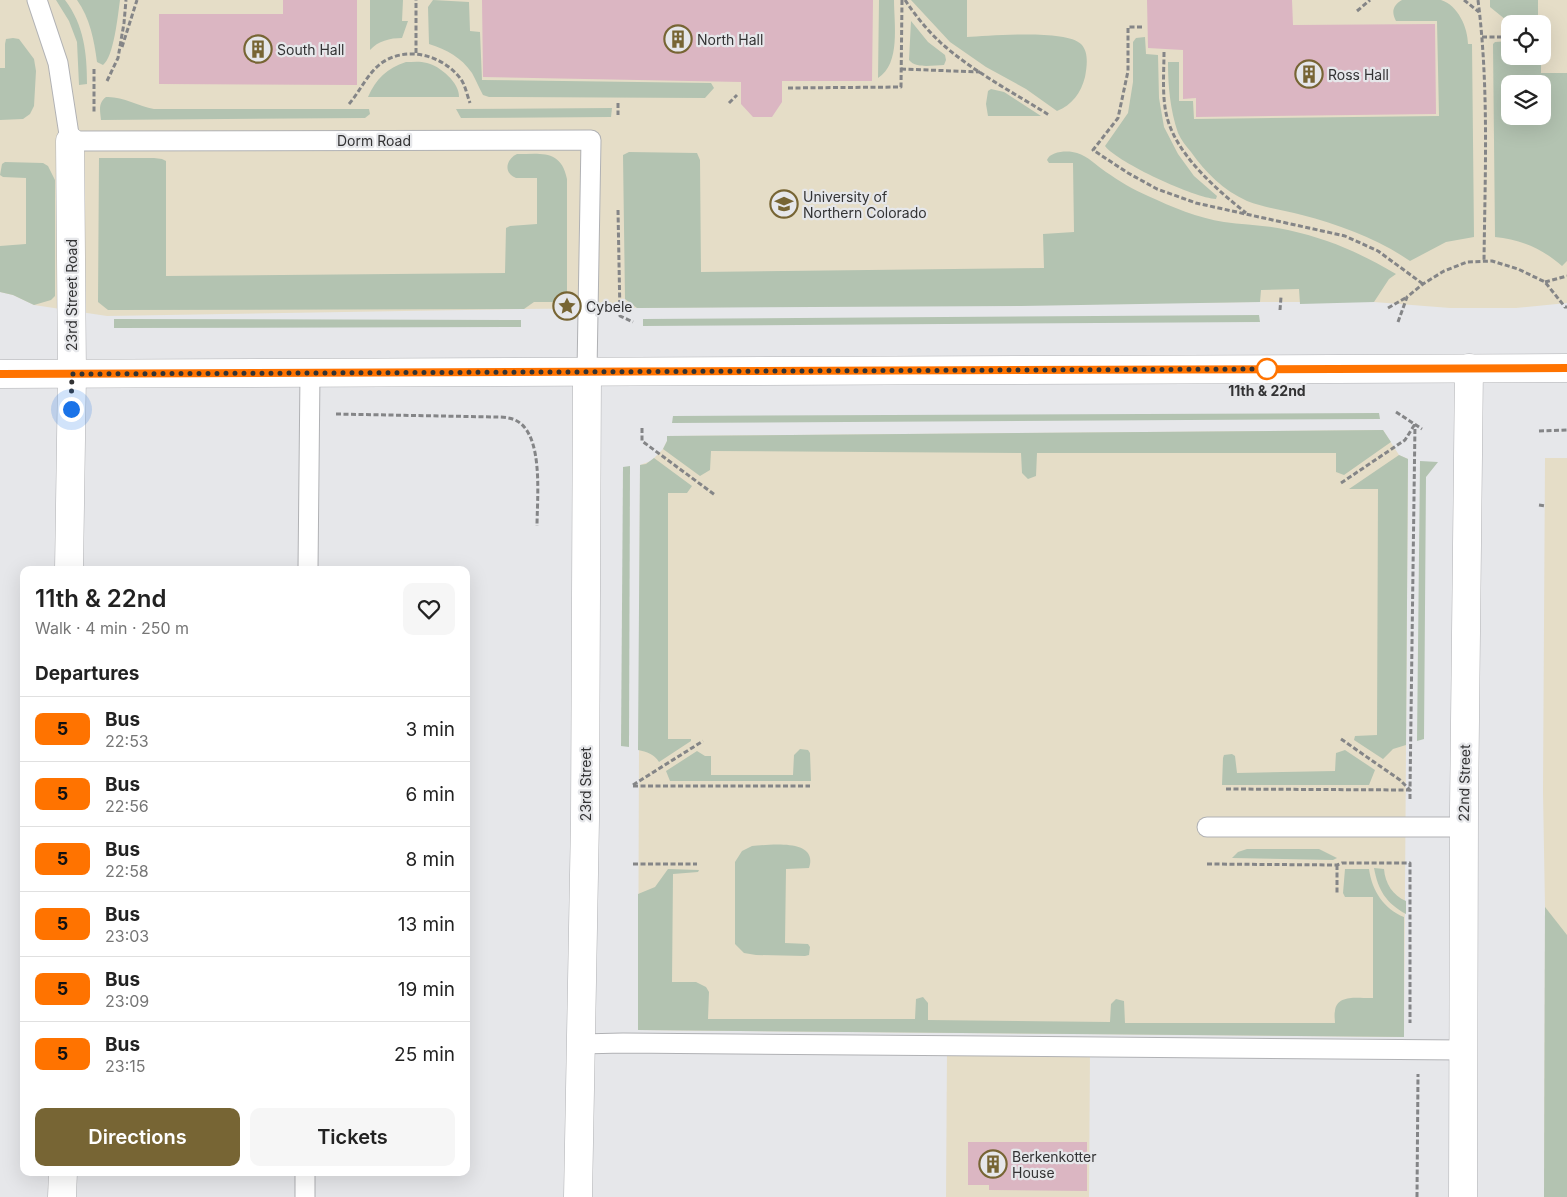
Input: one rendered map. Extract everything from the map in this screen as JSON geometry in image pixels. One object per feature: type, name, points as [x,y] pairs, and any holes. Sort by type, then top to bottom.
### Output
[{"type":"street","name":"23rd Street Road","points":[[69,566],[72,374],[70,140]]},
{"type":"street","name":"22nd Street","points":[[1463,1197],[1462,1050],[1469,368]]},
{"type":"street","points":[[0,374],[1567,368]]},
{"type":"street","name":"23rd Street","points":[[578,1197],[585,820],[587,371]]},
{"type":"street","points":[[62,1197],[63,1176]]},
{"type":"lane","points":[[37,0],[58,63],[70,140]]},
{"type":"lane","name":"Dorm Road","points":[[70,140],[591,140],[587,371]]},
{"type":"lane","points":[[308,566],[310,373]]},
{"type":"lane","points":[[1207,827],[1464,827]]},
{"type":"lane","points":[[581,1044],[623,1042],[1462,1050]]},
{"type":"lane","points":[[305,1176],[305,1197]]},
{"type":"path","points":[[118,58],[126,0]]},
{"type":"path","points":[[108,81],[118,58],[137,0]]},
{"type":"path","points":[[416,0],[416,53]]},
{"type":"path","points":[[788,88],[900,87],[902,0]]},
{"type":"path","points":[[906,0],[916,16],[940,42],[969,65],[1049,115]]},
{"type":"path","points":[[1357,11],[1370,0]]},
{"type":"path","points":[[1464,0],[1479,12]]},
{"type":"path","points":[[1478,0],[1486,78],[1484,261]]},
{"type":"path","points":[[1142,27],[1128,27],[1128,71],[1118,118],[1093,150],[1157,189],[1196,203],[1345,236],[1378,251],[1423,284]]},
{"type":"path","points":[[1482,37],[1501,37]]},
{"type":"path","points":[[1164,52],[1166,113],[1172,134],[1184,151],[1219,191],[1248,215]]},
{"type":"path","points":[[349,104],[369,75],[384,62],[404,54],[416,53],[443,62],[460,78],[470,103]]},
{"type":"path","points":[[94,69],[95,120]]},
{"type":"path","points":[[900,70],[981,72]]},
{"type":"path","points":[[729,103],[737,95]]},
{"type":"path","points":[[618,103],[618,115]]},
{"type":"path","points":[[618,208],[620,316],[633,322]]},
{"type":"path","points":[[1388,308],[1444,271],[1467,262],[1484,261],[1492,261],[1545,282],[1565,307],[1567,307]]},
{"type":"path","points":[[1545,282],[1567,276]]},
{"type":"path","points":[[1280,310],[1281,297]]},
{"type":"path","points":[[1398,322],[1407,297]]},
{"type":"path","points":[[1396,412],[1422,429]]},
{"type":"path","points":[[336,414],[494,416],[518,422],[532,442],[537,458],[537,526]]},
{"type":"path","points":[[1341,484],[1405,440],[1415,424]]},
{"type":"path","points":[[1410,800],[1415,424]]},
{"type":"path","points":[[642,428],[642,441],[715,495]]},
{"type":"path","points":[[1539,431],[1567,430]]},
{"type":"path","points":[[1539,505],[1546,506]]},
{"type":"path","points":[[1340,739],[1400,780],[1410,790]]},
{"type":"path","points":[[703,741],[633,786],[810,786]]},
{"type":"path","points":[[1226,789],[1410,790]]},
{"type":"path","points":[[1207,864],[1337,866],[1342,863],[1410,863],[1410,1050]]},
{"type":"path","points":[[633,864],[697,864]]},
{"type":"path","points":[[1337,866],[1337,893]]},
{"type":"path","points":[[1417,1197],[1418,1068]]},
{"type":"shaded area","name":"University of Northern Colorado","points":[[0,0],[1567,0],[1567,303],[1516,308],[1450,308],[1374,302],[1260,302],[520,309],[107,316],[34,305],[13,295],[0,292]]},
{"type":"shaded area","points":[[1383,430],[1399,455],[1408,459],[1404,1037],[638,1030],[640,465],[651,461],[663,449],[667,436]]},
{"type":"shaded area","points":[[1545,458],[1567,458],[1567,1197],[1544,1197],[1545,907],[1543,792]]},
{"type":"shaded area","points":[[947,1050],[1090,1052],[1089,1197],[946,1197]]},
{"type":"green space","points":[[56,0],[65,0],[80,29],[85,50],[87,84],[79,85],[77,42],[69,21]]},
{"type":"green space","points":[[77,0],[120,0],[113,45],[103,65],[97,62],[93,37]]},
{"type":"green space","points":[[370,0],[403,0],[402,21],[408,21],[402,38],[384,41],[370,50]]},
{"type":"green space","points":[[433,0],[469,2],[470,31],[480,32],[482,80],[711,83],[714,88],[705,98],[489,97],[483,95],[472,73],[458,58],[429,44],[428,7]]},
{"type":"green space","points":[[879,0],[894,0],[895,42],[890,63],[885,72],[878,78]]},
{"type":"green space","points":[[911,0],[967,0],[967,37],[1027,34],[1060,36],[1072,39],[1084,47],[1086,55],[1086,73],[1081,88],[1071,102],[1057,111],[1026,89],[986,67],[950,42]]},
{"type":"green space","points":[[1402,0],[1441,0],[1447,3],[1461,18],[1468,38],[1468,44],[1472,44],[1474,237],[1446,242],[1410,261],[1358,233],[1238,197],[1203,167],[1179,136],[1171,106],[1168,62],[1179,62],[1179,101],[1193,101],[1194,119],[1439,116],[1437,21],[1396,21],[1394,9]]},
{"type":"green space","points":[[1490,0],[1538,0],[1538,15],[1501,16],[1490,7]]},
{"type":"green space","points":[[911,21],[928,42],[945,55],[944,65],[920,66],[909,60]]},
{"type":"green space","points":[[1145,37],[1146,54],[1158,55],[1159,98],[1164,127],[1178,154],[1194,176],[1217,196],[1216,199],[1192,193],[1140,170],[1105,146],[1128,113],[1133,82],[1133,42],[1136,38]]},
{"type":"green space","points":[[6,39],[19,39],[34,59],[36,71],[34,106],[30,114],[23,119],[0,120],[0,68],[5,68]]},
{"type":"green space","points":[[1501,42],[1501,65],[1541,65],[1541,73],[1567,73],[1567,261],[1562,266],[1531,246],[1495,237],[1493,44]]},
{"type":"green space","points":[[406,62],[424,62],[443,71],[453,81],[459,97],[368,97],[383,75],[393,67]]},
{"type":"green space","points":[[991,89],[1004,92],[1041,116],[988,116],[986,104],[988,91]]},
{"type":"green space","points":[[106,97],[118,98],[154,109],[369,109],[370,114],[365,118],[101,120],[101,104]]},
{"type":"green space","points":[[612,108],[611,117],[461,118],[456,109]]},
{"type":"green space","points":[[629,152],[697,153],[700,160],[701,272],[1044,268],[1043,234],[1074,232],[1073,163],[1049,163],[1047,160],[1056,153],[1074,152],[1081,154],[1132,188],[1185,212],[1214,220],[1280,228],[1331,242],[1357,253],[1396,274],[1389,279],[1374,302],[1300,304],[1299,289],[1261,290],[1260,302],[1021,306],[637,308],[625,299],[623,155]]},
{"type":"green space","points":[[517,154],[549,155],[560,162],[564,169],[567,179],[567,306],[562,302],[534,302],[524,309],[108,310],[98,302],[99,158],[154,158],[166,161],[166,276],[505,273],[506,228],[537,224],[537,178],[516,178],[508,170],[508,162]]},
{"type":"green space","points":[[5,162],[43,163],[48,166],[55,180],[55,296],[51,300],[34,305],[13,295],[0,292],[0,246],[26,244],[26,178],[3,177],[0,175],[2,164]]},
{"type":"green space","points":[[1259,315],[1260,322],[643,326],[643,319]]},
{"type":"green space","points":[[114,319],[521,320],[521,327],[114,328]]},
{"type":"green space","points":[[1379,413],[1380,419],[672,423],[673,416]]},
{"type":"green space","points":[[1383,430],[1391,442],[1344,475],[1336,472],[1336,453],[1037,453],[1036,476],[1028,479],[1022,473],[1021,453],[711,451],[710,470],[700,476],[663,449],[667,436]]},
{"type":"green space","points":[[1399,455],[1408,459],[1406,745],[1393,749],[1383,759],[1354,740],[1355,736],[1377,735],[1378,489],[1349,489]]},
{"type":"green space","points":[[654,458],[692,486],[687,493],[668,493],[668,739],[691,739],[691,741],[659,762],[650,754],[638,750],[640,465],[646,464]]},
{"type":"green space","points":[[1420,461],[1438,462],[1426,477],[1424,739],[1417,741]]},
{"type":"green space","points":[[630,466],[629,747],[621,746],[623,467]]},
{"type":"green space","points":[[800,749],[808,750],[810,753],[811,781],[670,781],[666,771],[697,751],[705,756],[711,756],[711,775],[793,775],[794,755]]},
{"type":"green space","points":[[1345,750],[1375,770],[1369,785],[1222,785],[1224,755],[1232,754],[1235,756],[1237,773],[1335,771],[1336,753]]},
{"type":"green space","points":[[791,845],[807,852],[810,858],[809,868],[786,869],[785,943],[808,944],[810,947],[809,955],[756,955],[744,953],[735,944],[735,862],[742,851],[752,846]]},
{"type":"green space","points":[[1247,849],[1319,849],[1337,858],[1333,860],[1232,858],[1238,852]]},
{"type":"green space","points":[[1374,868],[1384,869],[1390,888],[1397,896],[1406,901],[1406,914],[1393,905],[1384,895]]},
{"type":"green space","points":[[668,869],[699,870],[698,872],[673,874],[672,982],[696,982],[706,987],[709,992],[708,1019],[915,1019],[916,999],[923,997],[928,1003],[928,1020],[1110,1022],[1111,1004],[1116,999],[1124,1001],[1125,1023],[1335,1023],[1335,1011],[1340,1002],[1350,998],[1373,998],[1373,897],[1345,897],[1343,893],[1345,869],[1369,869],[1373,885],[1380,898],[1397,914],[1404,917],[1404,1037],[638,1030],[638,894],[655,887]]},
{"type":"green space","points":[[1545,907],[1567,935],[1567,1197],[1544,1197]]},
{"type":"building","name":"South Hall","points":[[283,0],[357,0],[357,85],[159,84],[159,14],[283,14]]},
{"type":"building","name":"North Hall","points":[[482,0],[873,0],[872,81],[782,81],[782,102],[772,117],[753,117],[741,104],[741,82],[483,77]]},
{"type":"building","name":"Ross Hall","points":[[1147,0],[1292,0],[1293,25],[1435,24],[1436,114],[1196,117],[1196,98],[1183,99],[1183,50],[1148,48]]},
{"type":"building","points":[[968,1142],[1087,1142],[1087,1191],[989,1190],[989,1185],[968,1185]]},
{"type":"bus line","name":"5","points":[[0,374],[1567,368]]},
{"type":"place","name":"North Hall","points":[[678,39]]},
{"type":"place","name":"South Hall","points":[[258,49]]},
{"type":"place","name":"Ross Hall","points":[[1309,74]]},
{"type":"place","name":"University of Northern Colorado","points":[[784,204]]},
{"type":"place","name":"Cybele","points":[[567,306]]},
{"type":"place","name":"11th & 22nd","points":[[1267,369]]},
{"type":"place","name":"Berkenkotter House","points":[[993,1164]]},
{"type":"route","points":[[71,409],[72,374],[1267,369]]}]
